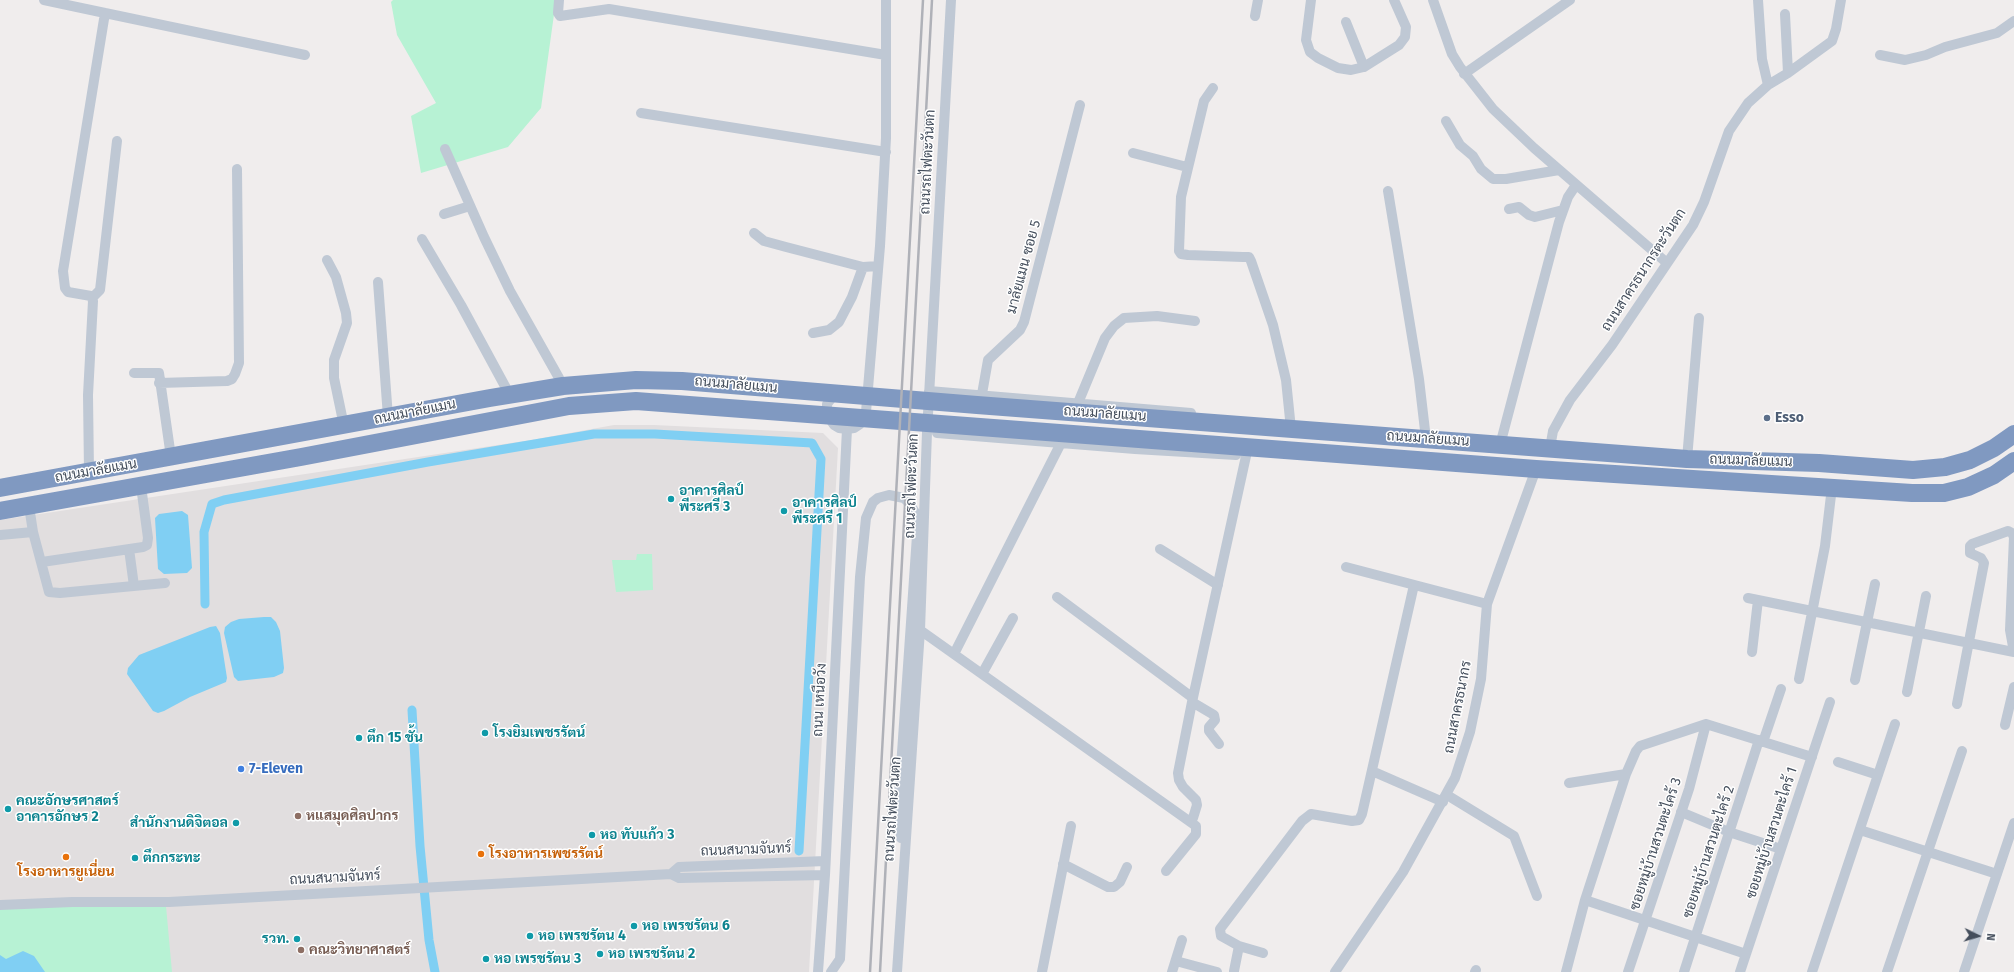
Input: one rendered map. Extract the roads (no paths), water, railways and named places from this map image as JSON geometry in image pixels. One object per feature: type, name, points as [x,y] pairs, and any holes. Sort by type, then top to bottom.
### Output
[{"type":"highway","points":[[391,417],[422,404],[558,378],[602,372],[642,371],[694,373],[868,391]]},
{"type":"highway","name":"ถนนมาลัยแมน","points":[[0,488],[563,386],[603,381],[682,381],[1687,459],[1819,463],[1913,470],[1945,467],[1970,460],[1994,448],[2014,434]]},
{"type":"highway","name":"ถนนมาลัยแมน","points":[[0,511],[569,406],[621,401],[656,402],[1120,438],[1248,451],[1832,488],[1944,493],[1968,488],[1994,475],[2014,461]]},
{"type":"highway","points":[[487,422],[527,422],[597,413],[643,412],[697,414],[843,429]]},
{"type":"street","points":[[44,0],[306,55]]},
{"type":"street","points":[[559,0],[558,13],[560,16],[609,9],[886,55]]},
{"type":"street","points":[[840,389],[829,398],[826,410],[830,420],[843,429],[860,424],[866,412],[886,152],[886,0]]},
{"type":"street","name":"ถนนรถไฟตะวันตก","points":[[897,972],[904,850],[920,630],[929,391],[951,0]]},
{"type":"street","points":[[1255,16],[1258,0]]},
{"type":"street","points":[[1311,0],[1306,40],[1310,52],[1318,58],[1338,68],[1351,70],[1364,67],[1399,45],[1405,37],[1406,27],[1394,0]]},
{"type":"street","points":[[1433,0],[1452,54],[1464,74],[1493,109],[1559,170],[1667,263]]},
{"type":"street","points":[[1464,74],[1570,0]]},
{"type":"street","points":[[1758,0],[1762,59],[1768,85]]},
{"type":"street","name":"ถนนสาครธนากรตะวันตก","points":[[1550,448],[1553,431],[1570,400],[1612,345],[1693,226],[1700,212],[1729,131],[1748,103],[1768,85],[1788,73],[1832,40],[1836,29],[1841,0]]},
{"type":"street","points":[[92,298],[86,295],[68,292],[65,288],[62,271],[105,13]]},
{"type":"street","points":[[1784,14],[1788,73]]},
{"type":"street","points":[[1346,22],[1364,67]]},
{"type":"street","points":[[1880,55],[1905,60],[1926,55],[1945,47],[1997,33],[2014,22]]},
{"type":"street","points":[[929,391],[1078,402],[1239,417],[1273,423],[1287,428],[1286,380],[1273,325],[1251,261],[1249,258],[1243,256],[1188,255],[1181,254],[1179,251],[1180,203],[1187,167],[1204,101],[1208,93],[1213,88]]},
{"type":"street","name":"มาลัยแมน ซอย 5","points":[[978,394],[988,360],[1020,330],[1024,322],[1080,105]]},
{"type":"street","points":[[641,113],[886,152]]},
{"type":"street","points":[[1446,121],[1460,145],[1473,156],[1481,169],[1493,179],[1506,180],[1559,170]]},
{"type":"street","points":[[92,298],[100,290],[117,141]]},
{"type":"street","points":[[445,150],[518,306],[558,378]]},
{"type":"street","points":[[1133,153],[1187,167]]},
{"type":"street","points":[[159,382],[227,381],[232,379],[235,374],[239,363],[237,169]]},
{"type":"street","points":[[1500,444],[1563,210],[1568,197],[1576,185]]},
{"type":"street","points":[[1388,191],[1420,379],[1426,439]]},
{"type":"street","points":[[444,214],[470,206]]},
{"type":"street","points":[[1509,209],[1519,207],[1535,217],[1563,210]]},
{"type":"street","points":[[754,233],[764,241],[863,267],[878,266]]},
{"type":"street","points":[[422,239],[461,305],[506,388]]},
{"type":"street","points":[[327,260],[336,277],[346,313],[347,323],[334,360],[334,378],[344,426]]},
{"type":"street","points":[[813,333],[834,328],[839,322],[852,297],[863,267]]},
{"type":"street","points":[[378,282],[391,417]]},
{"type":"street","points":[[89,472],[88,395],[93,307],[92,298]]},
{"type":"street","points":[[1078,402],[1105,338],[1114,326],[1124,318],[1157,316],[1195,322]]},
{"type":"street","points":[[1687,459],[1699,318]]},
{"type":"street","points":[[134,373],[159,374],[171,458]]},
{"type":"street","points":[[967,435],[976,423],[978,394]]},
{"type":"street","name":"ถนน เหนือวัง","points":[[818,972],[825,875],[843,429]]},
{"type":"street","points":[[927,432],[1061,443],[1248,451],[1192,700],[1178,774],[1182,787],[1196,800],[1197,805],[1193,818]]},
{"type":"street","points":[[954,654],[1061,443]]},
{"type":"street","name":"ถนนสาครธนากร","points":[[1334,972],[1403,872],[1445,798],[1462,761],[1470,732],[1481,679],[1487,604],[1536,469]]},
{"type":"street","points":[[42,562],[147,545],[148,538],[141,486]]},
{"type":"street","points":[[1799,679],[1825,546],[1832,488]]},
{"type":"street","points":[[831,972],[840,959],[860,577],[866,518],[873,502],[878,498],[889,495],[904,498],[916,514],[918,522],[899,818],[900,836],[904,850]]},
{"type":"street","points":[[29,506],[33,532],[42,562],[48,592],[165,583]]},
{"type":"street","points":[[1752,652],[1753,599],[1813,610],[1867,621],[1970,643],[2014,652],[2010,630],[2014,537],[2008,531],[1970,546],[1970,553],[1981,558],[1984,563],[1970,643],[1957,704]]},
{"type":"street","points":[[0,534],[33,532]]},
{"type":"street","points":[[129,549],[134,586]]},
{"type":"street","points":[[1160,550],[1218,585]]},
{"type":"street","points":[[1346,567],[1487,604]]},
{"type":"street","points":[[1855,680],[1875,584]]},
{"type":"street","points":[[1263,953],[1239,946],[1221,936],[1220,929],[1302,821],[1311,814],[1359,820],[1372,771],[1414,585]]},
{"type":"street","points":[[1907,692],[1926,596]]},
{"type":"street","points":[[1057,597],[1192,700],[1214,715],[1215,720],[1209,726],[1209,731],[1219,744]]},
{"type":"street","points":[[982,674],[1013,618]]},
{"type":"street","points":[[920,630],[1196,826],[1196,834],[1166,871]]},
{"type":"street","points":[[2005,725],[2014,687]]},
{"type":"street","name":"ซอยหมู่บ้านสวนตะไคร้ 2","points":[[1684,972],[1729,832],[1781,689]]},
{"type":"street","name":"ซอยหมู่บ้านสวนตะไคร้ 1","points":[[1740,972],[1830,702]]},
{"type":"street","points":[[1566,972],[1585,900],[1626,774],[1636,751],[1640,746],[1706,724],[1812,757]]},
{"type":"street","name":"ซอยหมู่บ้านสวนตะไคร้ 3","points":[[1628,972],[1681,812],[1706,724]]},
{"type":"street","points":[[1812,972],[1895,724]]},
{"type":"street","points":[[1887,972],[1962,751]]},
{"type":"street","points":[[1838,762],[1878,775]]},
{"type":"street","points":[[1372,771],[1445,798],[1514,836],[1537,896]]},
{"type":"street","points":[[1569,783],[1626,774]]},
{"type":"street","points":[[1681,812],[1729,832],[1781,849]]},
{"type":"street","points":[[1964,972],[2014,823]]},
{"type":"street","points":[[1042,972],[1071,826]]},
{"type":"street","points":[[1860,830],[1997,874]]},
{"type":"street","name":"ถนนสนามจันทร์","points":[[671,874],[679,867],[825,861]]},
{"type":"street","points":[[1063,864],[1108,887],[1114,887],[1120,882],[1127,867]]},
{"type":"street","name":"ถนนสนามจันทร์","points":[[0,905],[72,902],[170,902],[671,874],[679,878],[825,875]]},
{"type":"street","points":[[1585,900],[1746,954]]},
{"type":"street","points":[[1172,972],[1182,940]]},
{"type":"street","points":[[1235,972],[1239,946]]},
{"type":"street","points":[[1176,961],[1217,972]]},
{"type":"water","points":[[182,511],[188,515],[192,568],[187,573],[164,574],[158,569],[155,518],[159,514]]},
{"type":"water","points":[[271,617],[276,622],[280,631],[284,668],[283,673],[274,677],[238,681],[234,677],[224,633],[225,627],[231,622],[239,619]]},
{"type":"water","points":[[216,626],[220,633],[227,678],[226,682],[190,697],[164,711],[158,713],[153,711],[127,674],[128,668],[139,655]]},
{"type":"water","points":[[23,951],[34,956],[45,972],[0,972],[0,955],[6,959]]},
{"type":"waterway","points":[[205,604],[204,532],[212,504],[224,500],[428,462],[594,434],[655,434],[812,443],[821,459],[799,851]]},
{"type":"waterway","points":[[412,710],[420,846],[429,940],[435,972]]},
{"type":"railway","points":[[870,972],[923,0]]},
{"type":"railway","points":[[880,972],[932,0]]},
{"type":"place","name":"Esso","points":[[1767,418]]},
{"type":"place","name":"อาคารศิลป์ พีระศรี 3","points":[[671,499]]},
{"type":"place","name":"อาคารศิลป์ พีระศรี 1","points":[[784,511]]},
{"type":"place","name":"โรงยิมเพชรรัตน์","points":[[485,733]]},
{"type":"place","name":"ตึก 15 ชั้น","points":[[359,738]]},
{"type":"place","name":"7-Eleven","points":[[241,769]]},
{"type":"place","name":"คณะอักษรศาสตร์ อาคารอักษร 2","points":[[8,809]]},
{"type":"place","name":"หแสมุดศิลปากร","points":[[298,816]]},
{"type":"place","name":"สำนักงานดิจิตอล","points":[[236,823]]},
{"type":"place","name":"หอ ทับแก้ว 3","points":[[592,835]]},
{"type":"place","name":"โรงอาหารเพชรรัตน์","points":[[481,854]]},
{"type":"place","name":"โรงอาหารยูเนี่ยน","points":[[66,857]]},
{"type":"place","name":"ตึกกระทะ","points":[[135,858]]},
{"type":"place","name":"หอ เพรชรัตน 6","points":[[634,926]]},
{"type":"place","name":"หอ เพรชรัตน 4","points":[[530,936]]},
{"type":"place","name":"รวท.","points":[[297,939]]},
{"type":"place","name":"คณะวิทยาศาสตร์","points":[[301,950]]},
{"type":"place","name":"หอ เพรชรัตน 2","points":[[600,954]]},
{"type":"place","name":"หอ เพรชรัตน 3","points":[[486,959]]}]
